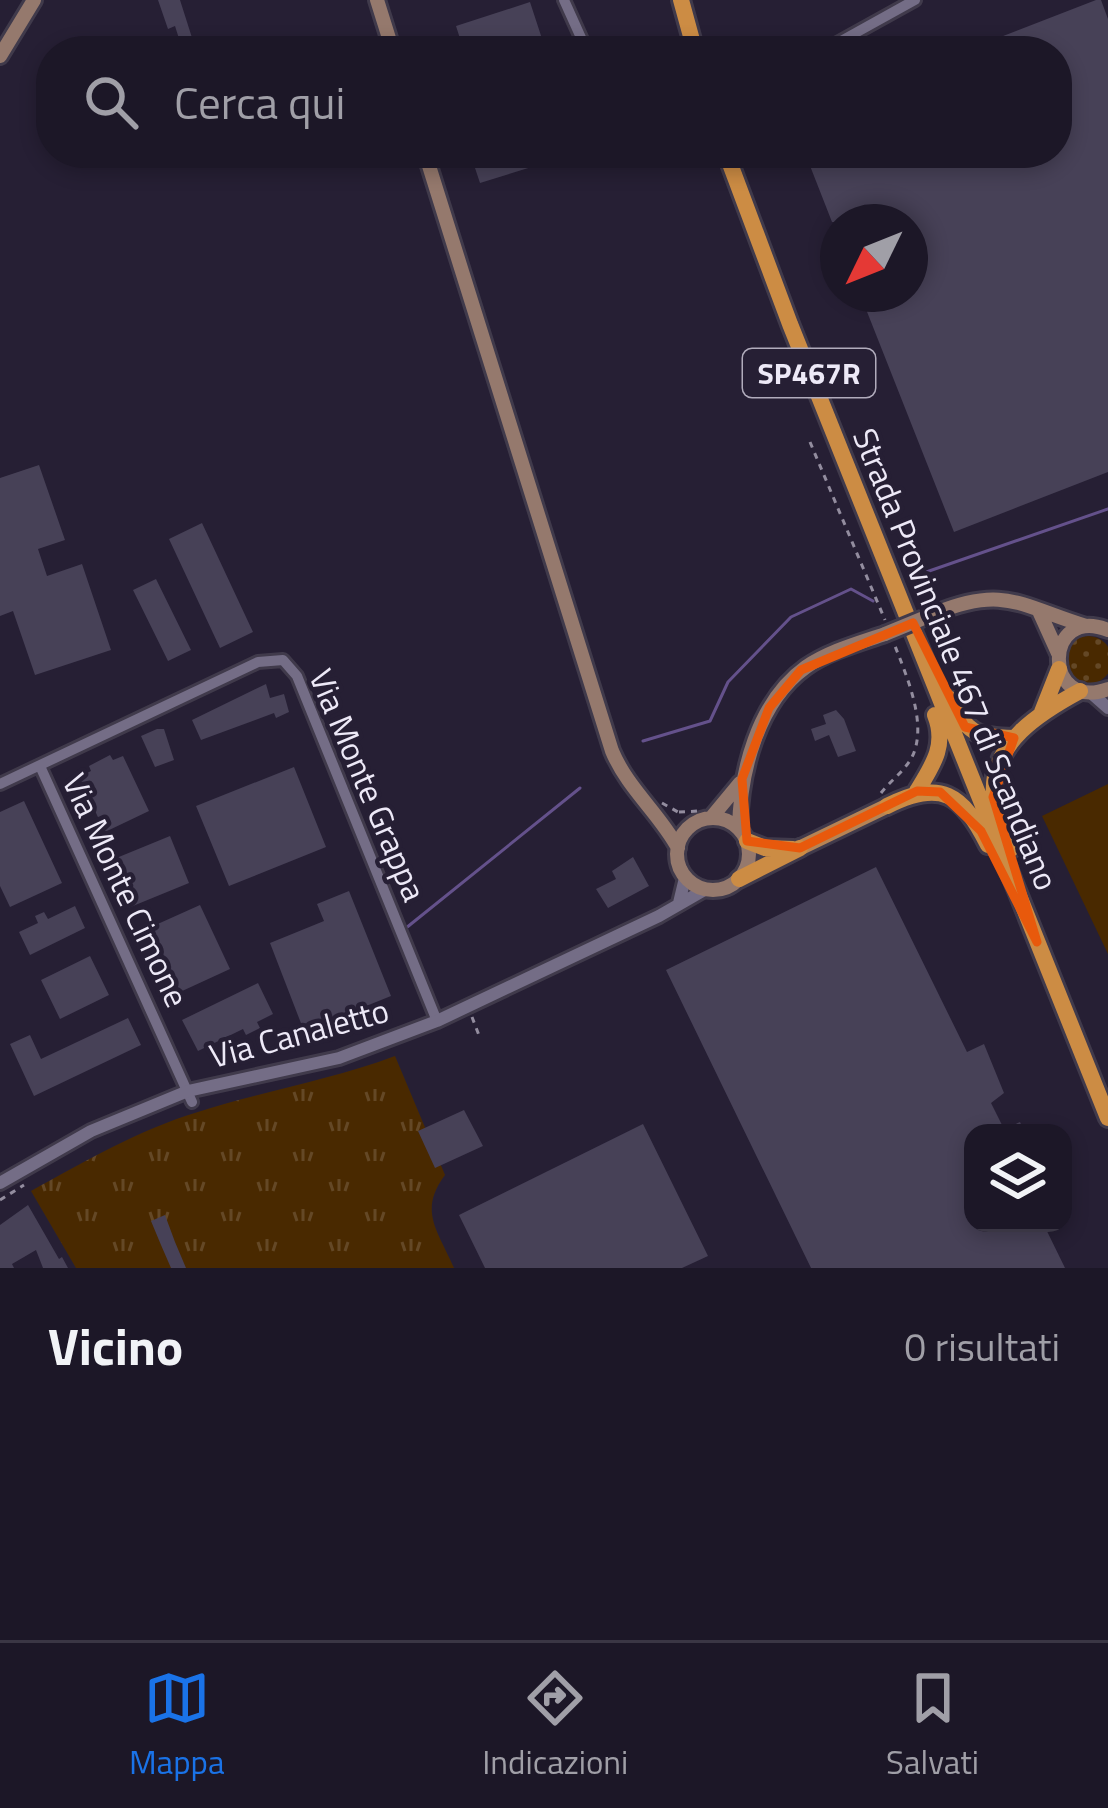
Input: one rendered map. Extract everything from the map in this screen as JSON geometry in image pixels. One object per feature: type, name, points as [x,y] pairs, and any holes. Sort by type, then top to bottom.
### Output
[{"type":"highway","points":[[681,0],[691,36]]},
{"type":"highway","name":"Strada Provinciale 467 di Scandiano","points":[[732,168],[1108,1118]]},
{"type":"highway","points":[[897,591],[964,727],[986,737],[1014,738]]},
{"type":"highway","points":[[886,806],[917,790],[938,756],[941,731],[915,663],[897,591]]},
{"type":"highway","points":[[1042,712],[1059,661]]},
{"type":"highway","points":[[1037,942],[1019,870],[993,797],[995,772],[1014,738],[1042,712],[1085,692]]},
{"type":"highway","points":[[917,790],[940,792],[960,802],[981,831],[1037,942]]},
{"type":"highway","points":[[743,835],[765,848],[800,848]]},
{"type":"highway","points":[[739,879],[800,848]]},
{"type":"main road","points":[[0,56],[34,0]]},
{"type":"main road","points":[[377,0],[388,36]]},
{"type":"main road","points":[[430,168],[612,752],[632,788],[662,818],[678,848],[680,867],[693,884],[706,889],[727,887],[739,879],[749,861],[743,835],[742,779]]},
{"type":"main road","points":[[711,818],[742,779],[769,708],[801,670],[821,658],[967,601],[997,596],[1108,630]]},
{"type":"main road","points":[[1039,611],[1065,680],[1085,692],[1108,688]]},
{"type":"main road","points":[[1059,661],[1068,635],[1086,626]]},
{"type":"main road","points":[[800,848],[886,806]]},
{"type":"main road","points":[[662,818],[693,824],[711,818],[729,822],[743,835]]},
{"type":"main road","points":[[678,848],[693,824]]},
{"type":"street","points":[[564,0],[580,36]]},
{"type":"street","points":[[850,36],[915,0]]},
{"type":"street","name":"Via Monte Grappa","points":[[0,784],[258,662],[283,660],[297,676],[437,1021]]},
{"type":"street","points":[[1085,692],[1108,708]]},
{"type":"street","name":"Via Monte Cimone","points":[[40,766],[190,1096]]},
{"type":"street","points":[[678,904],[685,878],[680,867]]},
{"type":"street","name":"Via Canaletto","points":[[0,1183],[91,1131],[190,1096],[340,1058],[437,1021],[706,889]]},
{"type":"path","points":[[468,1006],[480,1038]]},
{"type":"path","points":[[0,1200],[24,1185],[22,1177]]},
{"type":"highlighted area","points":[[913,623],[965,727],[1014,738],[993,797],[1037,942],[981,831],[940,792],[917,791],[800,848],[747,841],[742,779],[769,708],[801,670]]},
{"type":"green space","points":[[1088,636],[1105,643],[1109,671],[1105,677],[1088,684],[1071,677],[1064,660],[1071,643]]},
{"type":"green space","points":[[1108,784],[1108,954],[1042,816]]},
{"type":"green space","points":[[395,1056],[445,1175],[433,1200],[433,1221],[454,1268],[76,1268],[31,1191],[176,1119]]},
{"type":"building","points":[[158,0],[180,0],[191,36],[178,36],[175,26],[168,29]]},
{"type":"building","points":[[1096,0],[1101,0],[1108,19],[1108,472],[954,532],[867,312],[928,312],[928,204],[825,204],[811,168],[1072,168],[1072,36],[1003,36]]},
{"type":"building","points":[[530,2],[541,36],[459,36],[456,26]]},
{"type":"building","points":[[475,168],[528,168],[480,183]]},
{"type":"building","points":[[39,465],[65,540],[38,549],[47,576],[82,564],[111,650],[35,675],[13,611],[0,616],[0,478]]},
{"type":"building","points":[[202,523],[253,632],[220,648],[169,539]]},
{"type":"building","points":[[156,579],[191,650],[168,661],[133,590]]},
{"type":"building","points":[[266,684],[270,698],[284,694],[289,712],[201,740],[192,720]]},
{"type":"building","points":[[836,710],[856,751],[838,757],[829,735],[815,741],[811,729],[826,724],[823,715]]},
{"type":"building","points":[[164,729],[174,760],[155,767],[141,736]]},
{"type":"building","points":[[110,755],[113,760],[123,756],[149,811],[105,832],[79,777]]},
{"type":"building","points":[[294,767],[326,847],[229,886],[196,806]]},
{"type":"building","points":[[24,801],[62,883],[10,907],[0,886],[0,812]]},
{"type":"building","points":[[170,836],[189,883],[128,908],[109,861]]},
{"type":"building","points":[[633,857],[649,886],[608,908],[596,889],[616,879],[612,871]]},
{"type":"building","points":[[876,867],[967,1052],[984,1044],[1004,1093],[991,1103],[1002,1124],[964,1124],[964,1232],[1047,1232],[1065,1268],[811,1268],[666,970]]},
{"type":"building","points":[[349,891],[391,996],[304,1031],[270,943],[324,921],[317,904]]},
{"type":"building","points":[[200,905],[230,969],[180,992],[151,927]]},
{"type":"building","points":[[75,906],[85,928],[30,955],[19,932],[38,923],[35,916],[44,912],[48,919]]},
{"type":"building","points":[[90,956],[109,995],[60,1019],[41,980]]},
{"type":"building","points":[[258,983],[273,1014],[246,1035],[243,1029],[198,1051],[182,1020]]},
{"type":"building","points":[[128,1018],[141,1045],[34,1096],[10,1044],[30,1035],[41,1059]]},
{"type":"building","points":[[464,1110],[483,1146],[435,1168],[418,1131]]},
{"type":"building","points":[[643,1124],[708,1256],[682,1268],[485,1268],[459,1215]]},
{"type":"building","points":[[28,1205],[68,1268],[43,1268],[36,1250],[12,1264],[14,1268],[0,1268],[0,1225]]},
{"type":"building","points":[[165,1215],[186,1268],[171,1268],[151,1221]]},
{"type":"waterway","points":[[909,578],[1108,509]]},
{"type":"waterway","points":[[643,741],[710,721],[728,682],[791,617],[851,589],[873,601]]},
{"type":"waterway","points":[[406,928],[580,788]]}]
